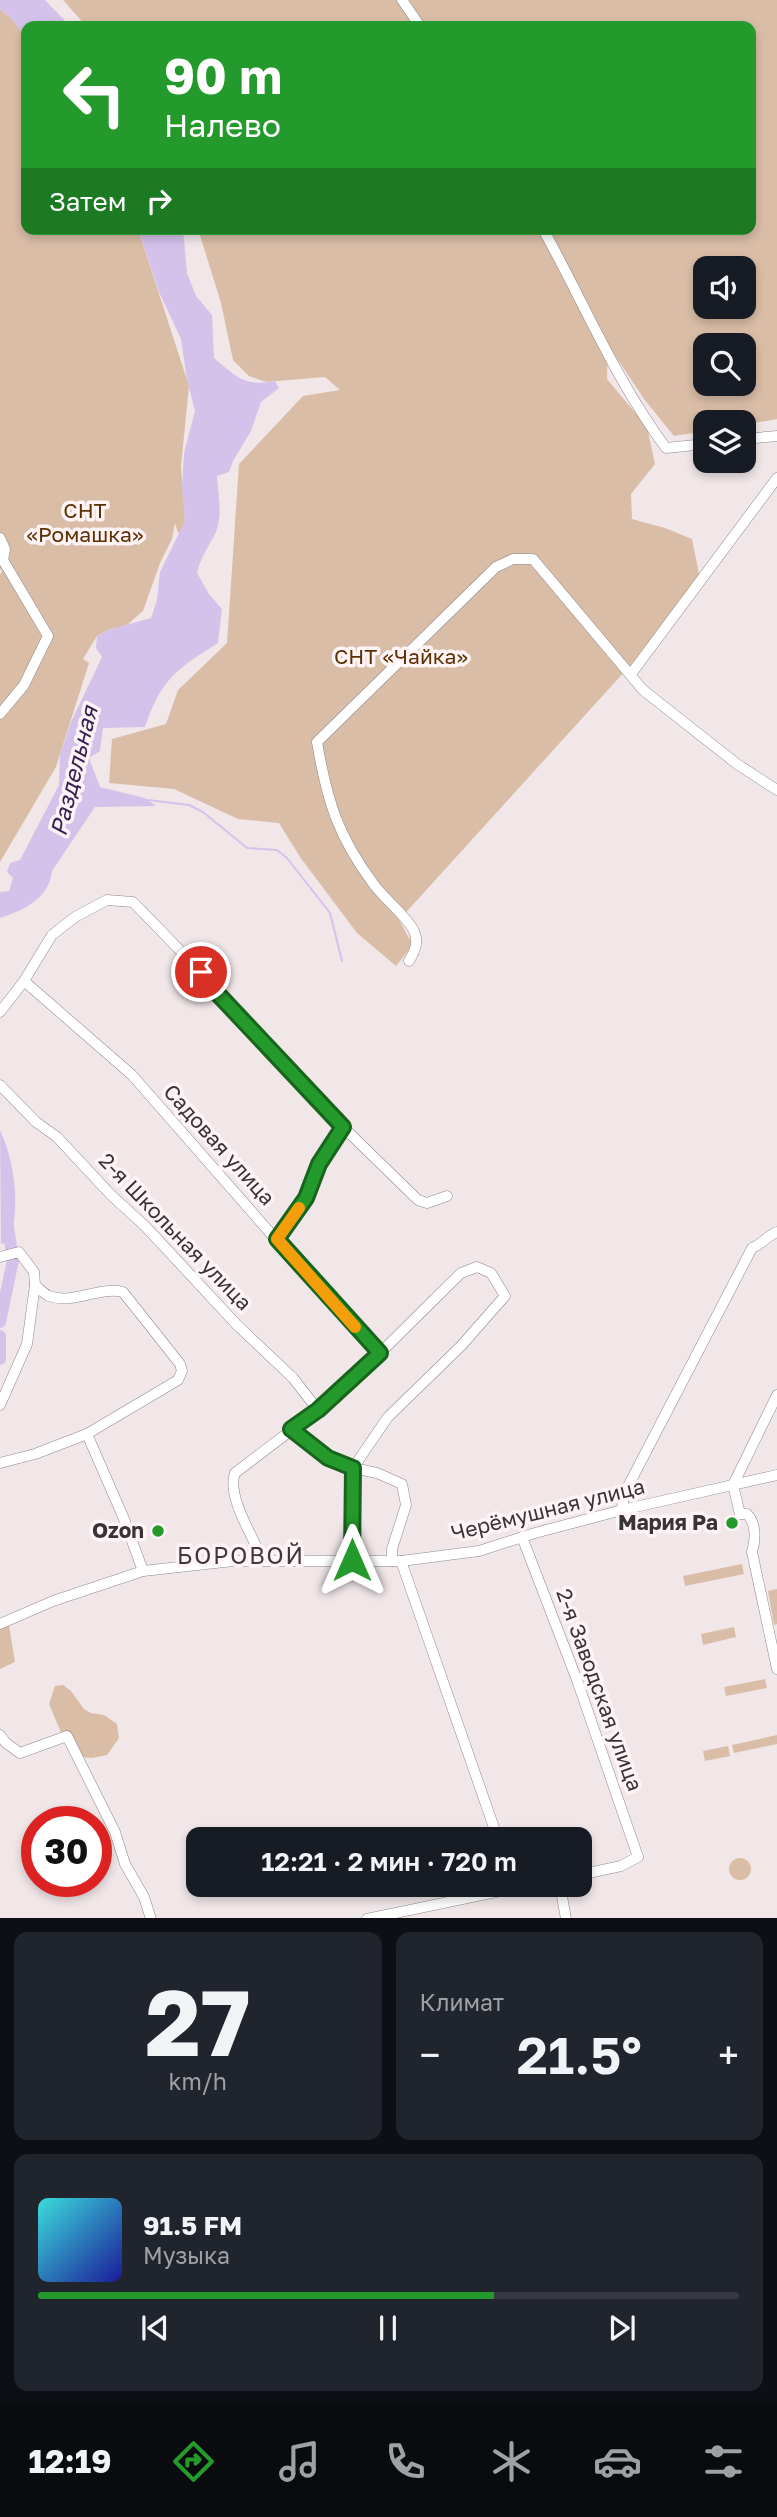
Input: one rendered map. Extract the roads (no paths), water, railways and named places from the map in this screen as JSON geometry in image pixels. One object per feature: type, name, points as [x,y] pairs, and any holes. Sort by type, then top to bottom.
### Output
[{"type":"street","points":[[402,0],[417,21]]},
{"type":"street","points":[[547,235],[608,355],[648,423],[666,448],[693,445]]},
{"type":"street","points":[[756,438],[777,436]]},
{"type":"street","points":[[631,674],[777,478]]},
{"type":"street","points":[[0,538],[5,549],[3,560],[48,636],[24,685],[0,714]]},
{"type":"street","points":[[409,961],[417,947],[416,933],[354,858],[330,806],[317,742],[496,567],[513,559],[533,559],[643,690],[737,764],[777,790]]},
{"type":"street","points":[[0,1012],[24,981],[52,935],[75,917],[107,900],[133,902],[343,1127],[418,1200],[427,1203],[447,1196]]},
{"type":"street","name":"Садовая улица","points":[[24,981],[132,1075],[380,1353]]},
{"type":"street","name":"2-я Школьная улица","points":[[0,1085],[36,1122],[57,1137],[237,1325],[293,1378],[318,1410]]},
{"type":"street","points":[[277,1239],[306,1198],[319,1164],[343,1127]]},
{"type":"street","points":[[622,1510],[624,1494],[752,1248],[777,1232]]},
{"type":"street","points":[[0,1257],[19,1252],[34,1272],[35,1285],[27,1344],[0,1405]]},
{"type":"street","points":[[263,1561],[232,1493],[235,1473],[318,1410],[461,1273],[477,1267],[491,1273],[505,1296],[461,1346],[388,1417],[353,1468],[352,1560]]},
{"type":"street","points":[[0,1463],[35,1454],[87,1434],[178,1380],[182,1371],[180,1364],[123,1292],[114,1290],[73,1298],[49,1296],[35,1285]]},
{"type":"street","points":[[777,1395],[733,1485],[740,1514],[751,1517],[756,1540],[752,1552],[777,1669]]},
{"type":"street","points":[[291,1429],[328,1458],[402,1484],[406,1505],[392,1549],[494,1827]]},
{"type":"street","points":[[87,1434],[143,1571]]},
{"type":"street","name":"Черёмушная улица","points":[[0,1624],[53,1601],[143,1571],[233,1561],[397,1561],[479,1552],[522,1537],[622,1510],[777,1475]]},
{"type":"street","name":"2-я Заводская улица","points":[[522,1537],[577,1680],[638,1857],[621,1866],[592,1872]]},
{"type":"street","points":[[0,1735],[20,1753],[66,1736],[116,1832],[125,1864],[144,1897],[151,1918]]},
{"type":"street","points":[[372,1918],[467,1897]]},
{"type":"street","points":[[562,1897],[566,1918]]},
{"type":"water","points":[[0,0],[45,0],[65,21],[21,21],[21,31],[0,9]]},
{"type":"water","points":[[140,235],[184,235],[187,273],[196,296],[212,315],[214,358],[242,379],[256,383],[275,381],[279,388],[261,402],[251,431],[229,472],[217,476],[220,504],[218,525],[197,573],[209,594],[222,609],[218,643],[181,668],[164,686],[145,727],[103,728],[100,751],[89,758],[100,787],[145,798],[156,806],[95,807],[52,871],[50,881],[41,896],[26,907],[0,918],[0,892],[9,891],[13,878],[7,872],[10,863],[20,860],[59,785],[60,755],[71,722],[102,657],[96,648],[97,636],[108,630],[151,618],[157,600],[160,572],[185,521],[182,489],[184,453],[195,411],[181,339],[159,292]]},
{"type":"water","points":[[0,1130],[9,1156],[15,1199],[10,1241],[1,1244]]},
{"type":"waterway","points":[[148,800],[189,805],[203,812],[247,848],[277,850],[287,858],[330,913],[342,961]]},
{"type":"waterway","name":"Раздельная","points":[[0,1322],[13,1260],[8,1227]]},
{"type":"waterway","name":"Раздельная","points":[[0,1336],[0,1359]]},
{"type":"place","name":"Мария Ра","points":[[732,1523]]},
{"type":"place","name":"Ozon","points":[[158,1531]]},
{"type":"district","name":"БОРОВОЙ","points":[[241,1556]]},
{"type":"park label","name":"СНТ «Ромашка»","points":[[85,523]]},
{"type":"park label","name":"СНТ «Чайка»","points":[[401,657]]}]
